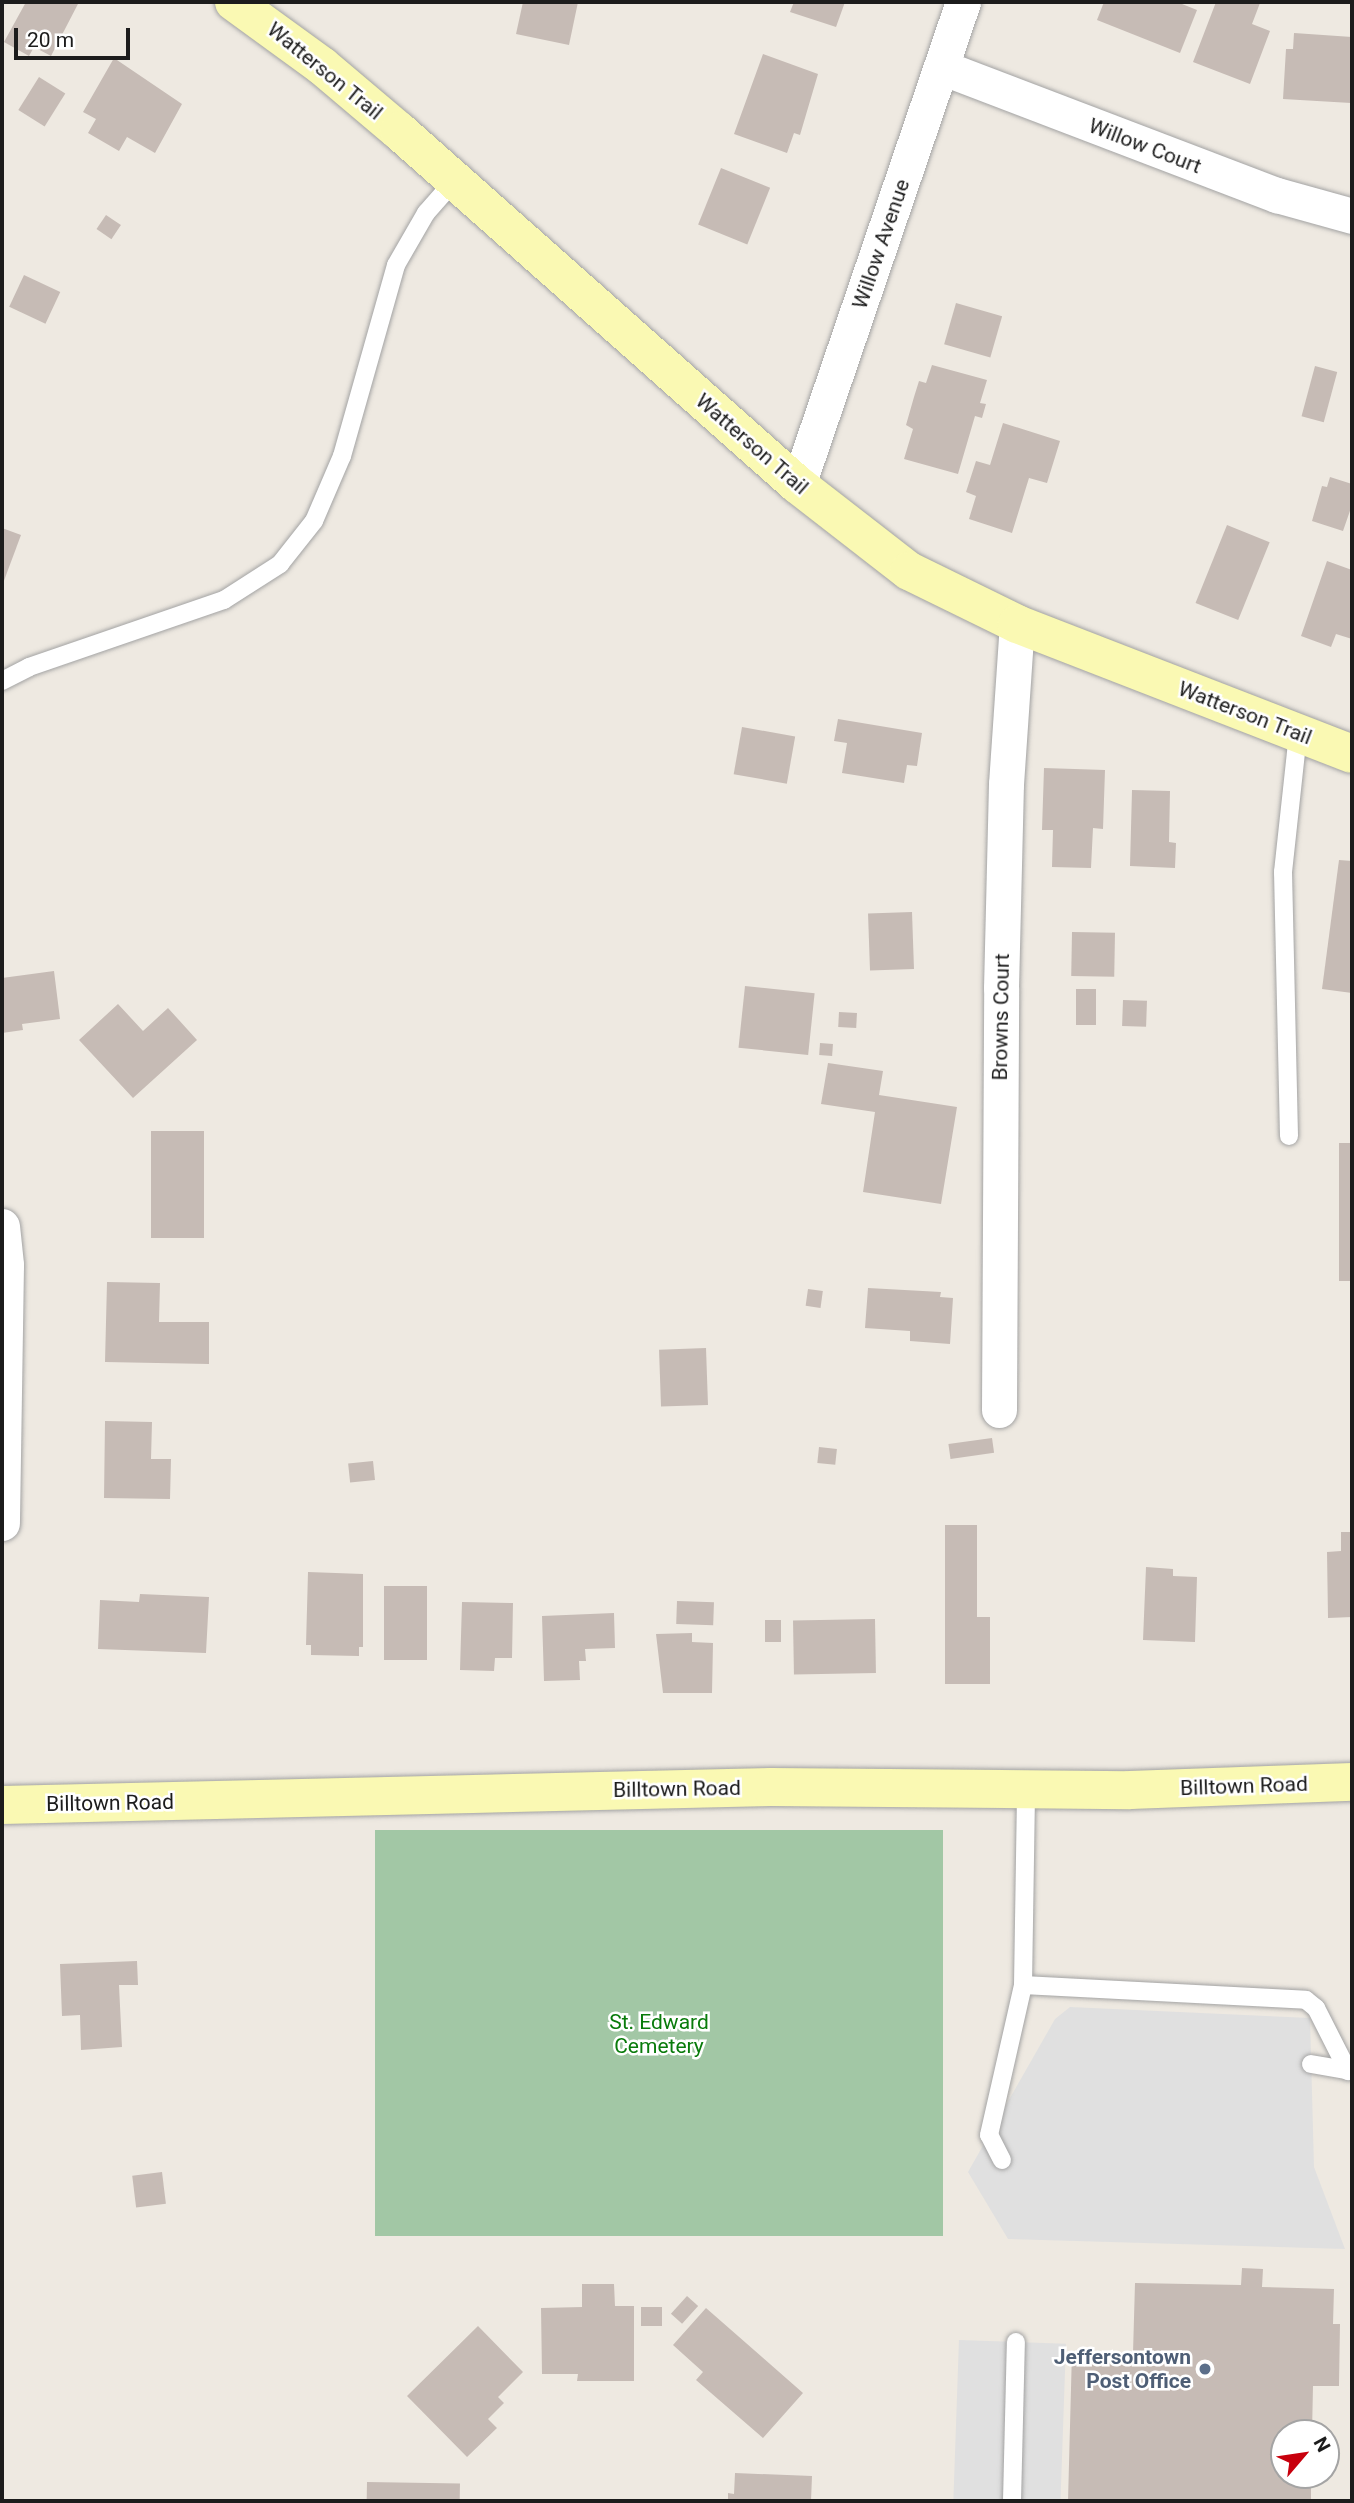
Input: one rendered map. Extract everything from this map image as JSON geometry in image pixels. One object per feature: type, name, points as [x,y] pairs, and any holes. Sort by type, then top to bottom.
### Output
[{"type":"main road","name":"Watterson Trail","points":[[234,2],[322,66],[455,180],[798,485],[909,571],[1017,624],[1352,754]]},
{"type":"main road","name":"Billtown Road","points":[[2,1805],[771,1787],[1130,1790],[1352,1782]]},
{"type":"street","name":"Willow Avenue","points":[[798,485],[963,2]]},
{"type":"street","name":"Willow Court","points":[[941,67],[1277,195],[1352,216]]},
{"type":"street","name":"Browns Court","points":[[999,1410],[1001,988],[1006,784],[1017,624]]},
{"type":"street","points":[[2,1226],[6,1265],[2,1522]]},
{"type":"lane","points":[[2,681],[29,667],[224,600],[280,564],[314,521],[342,456],[396,265],[426,213],[455,180]]},
{"type":"lane","points":[[1289,1136],[1283,872],[1298,733]]},
{"type":"lane","points":[[1002,2160],[989,2135],[1023,1985],[1026,1788]]},
{"type":"lane","points":[[1023,1985],[1306,2000],[1316,2008],[1350,2071]]},
{"type":"lane","points":[[1311,2064],[1350,2071]]},
{"type":"lane","points":[[1012,2501],[1016,2342]]},
{"type":"green space","name":"St. Edward Cemetery","points":[[375,1830],[943,1830],[943,2236],[375,2236]]},
{"type":"shaded area","points":[[1070,2007],[1310,2018],[1314,2167],[1345,2249],[1008,2239],[968,2172],[1055,2019]]},
{"type":"shaded area","points":[[959,2340],[1066,2344],[1060,2501],[953,2501]]},
{"type":"building","points":[[26,2],[79,2],[51,56],[34,47],[29,56],[4,42]]},
{"type":"building","points":[[523,2],[578,2],[569,45],[516,34]]},
{"type":"building","points":[[794,2],[845,2],[836,27],[790,12]]},
{"type":"building","points":[[1104,2],[1177,2],[1197,10],[1180,53],[1097,20]]},
{"type":"building","points":[[1216,2],[1260,3],[1252,24],[1270,31],[1250,84],[1193,62]]},
{"type":"building","points":[[1294,33],[1352,37],[1351,103],[1283,99],[1286,49],[1293,49]]},
{"type":"building","points":[[763,54],[818,74],[800,135],[794,133],[787,153],[734,134]]},
{"type":"building","points":[[114,58],[182,104],[155,153],[127,137],[119,151],[88,133],[96,119],[83,112]]},
{"type":"building","points":[[39,77],[65,93],[45,127],[18,110]]},
{"type":"building","points":[[721,168],[770,188],[747,244],[698,225]]},
{"type":"building","points":[[106,215],[121,225],[111,239],[96,229]]},
{"type":"building","points":[[24,275],[60,292],[45,324],[9,307]]},
{"type":"building","points":[[956,303],[1002,316],[990,358],[944,344]]},
{"type":"building","points":[[932,365],[987,380],[980,403],[986,404],[982,418],[975,416],[958,474],[904,459],[913,429],[906,425],[914,397],[919,381],[926,383]]},
{"type":"building","points":[[1315,366],[1337,372],[1324,422],[1302,416]]},
{"type":"building","points":[[1003,423],[1060,441],[1047,483],[1029,478],[1012,533],[969,519],[976,496],[966,492],[976,461],[990,465]]},
{"type":"building","points":[[1330,477],[1352,484],[1352,505],[1343,531],[1312,521],[1322,486],[1327,487]]},
{"type":"building","points":[[1227,525],[1270,542],[1238,620],[1196,603]]},
{"type":"building","points":[[2,528],[21,535],[2,586]]},
{"type":"building","points":[[1327,561],[1352,570],[1352,639],[1336,634],[1331,647],[1301,636]]},
{"type":"building","points":[[838,719],[922,733],[917,766],[907,765],[904,783],[842,773],[847,743],[834,741]]},
{"type":"building","points":[[742,727],[795,736],[787,784],[734,774]]},
{"type":"building","points":[[1044,768],[1105,770],[1103,829],[1093,828],[1091,868],[1052,867],[1053,830],[1042,830]]},
{"type":"building","points":[[1132,790],[1170,791],[1169,842],[1176,843],[1175,868],[1130,866]]},
{"type":"building","points":[[1339,860],[1352,861],[1352,993],[1322,989]]},
{"type":"building","points":[[912,912],[914,969],[870,971],[868,914]]},
{"type":"building","points":[[1072,932],[1115,933],[1114,977],[1071,976]]},
{"type":"building","points":[[54,971],[60,1019],[22,1024],[23,1030],[2,1033],[2,978]]},
{"type":"building","points":[[745,986],[815,993],[808,1055],[739,1048]]},
{"type":"building","points":[[1076,989],[1096,989],[1096,1025],[1076,1025]]},
{"type":"building","points":[[1123,1000],[1147,1001],[1146,1027],[1122,1026]]},
{"type":"building","points":[[118,1004],[143,1031],[168,1008],[197,1040],[133,1098],[79,1040]]},
{"type":"building","points":[[839,1012],[857,1013],[856,1028],[838,1027]]},
{"type":"building","points":[[820,1043],[833,1044],[832,1056],[819,1055]]},
{"type":"building","points":[[828,1063],[883,1071],[879,1095],[957,1107],[941,1204],[863,1192],[875,1112],[821,1104]]},
{"type":"building","points":[[151,1131],[204,1131],[204,1238],[151,1238]]},
{"type":"building","points":[[1339,1143],[1352,1143],[1352,1281],[1339,1281]]},
{"type":"building","points":[[107,1282],[160,1283],[159,1322],[209,1322],[209,1364],[105,1362]]},
{"type":"building","points":[[868,1288],[941,1292],[940,1297],[953,1298],[950,1344],[910,1341],[910,1331],[865,1328]]},
{"type":"building","points":[[808,1289],[823,1291],[820,1308],[806,1306]]},
{"type":"building","points":[[706,1348],[708,1405],[661,1407],[659,1350]]},
{"type":"building","points":[[105,1421],[152,1422],[151,1459],[171,1459],[170,1499],[104,1498]]},
{"type":"building","points":[[992,1438],[994,1453],[951,1459],[948,1444]]},
{"type":"building","points":[[819,1447],[837,1449],[835,1465],[817,1463]]},
{"type":"building","points":[[373,1461],[375,1480],[350,1483],[348,1464]]},
{"type":"building","points":[[945,1525],[977,1525],[977,1617],[990,1617],[990,1684],[945,1684]]},
{"type":"building","points":[[1341,1532],[1352,1532],[1352,1617],[1328,1618],[1327,1552],[1341,1551]]},
{"type":"building","points":[[1146,1567],[1173,1569],[1173,1576],[1197,1577],[1195,1642],[1143,1640]]},
{"type":"building","points":[[308,1572],[363,1574],[363,1647],[359,1647],[359,1656],[311,1655],[311,1645],[306,1645]]},
{"type":"building","points":[[384,1586],[427,1586],[427,1660],[384,1660]]},
{"type":"building","points":[[140,1594],[209,1597],[206,1653],[98,1649],[100,1600],[139,1602]]},
{"type":"building","points":[[677,1601],[714,1602],[713,1625],[676,1624]]},
{"type":"building","points":[[462,1602],[513,1603],[512,1658],[495,1658],[494,1671],[460,1670]]},
{"type":"building","points":[[614,1613],[615,1648],[585,1649],[586,1661],[579,1661],[580,1680],[544,1681],[542,1616]]},
{"type":"building","points":[[875,1619],[876,1673],[794,1674],[793,1620]]},
{"type":"building","points":[[765,1620],[781,1620],[781,1642],[765,1642]]},
{"type":"building","points":[[692,1633],[692,1642],[713,1643],[712,1693],[663,1693],[656,1634]]},
{"type":"building","points":[[137,1961],[138,1985],[119,1985],[122,2047],[81,2050],[80,2015],[62,2016],[60,1964]]},
{"type":"building","points":[[162,2172],[166,2204],[136,2207],[132,2176]]},
{"type":"building","name":"Jeffersontown Post Office","points":[[1242,2268],[1263,2269],[1262,2287],[1334,2289],[1333,2324],[1340,2324],[1339,2386],[1313,2386],[1312,2419],[1270,2419],[1270,2489],[1311,2489],[1311,2501],[1068,2501],[1072,2351],[1133,2353],[1135,2283],[1241,2285]]},
{"type":"building","points":[[582,2284],[614,2284],[615,2306],[634,2306],[634,2381],[577,2381],[578,2374],[542,2374],[541,2308],[582,2307]]},
{"type":"building","points":[[687,2296],[698,2306],[682,2324],[671,2314]]},
{"type":"building","points":[[641,2307],[662,2307],[662,2326],[641,2326]]},
{"type":"building","points":[[706,2308],[803,2393],[763,2438],[696,2380],[703,2372],[673,2345]]},
{"type":"building","points":[[478,2326],[523,2372],[498,2397],[504,2403],[488,2419],[497,2428],[467,2457],[407,2396]]},
{"type":"building","points":[[735,2473],[812,2476],[811,2501],[728,2501],[728,2493],[734,2494]]},
{"type":"building","points":[[367,2482],[460,2484],[460,2501],[367,2501]]},
{"type":"place","name":"Jeffersontown Post Office","points":[[1205,2369]]}]
